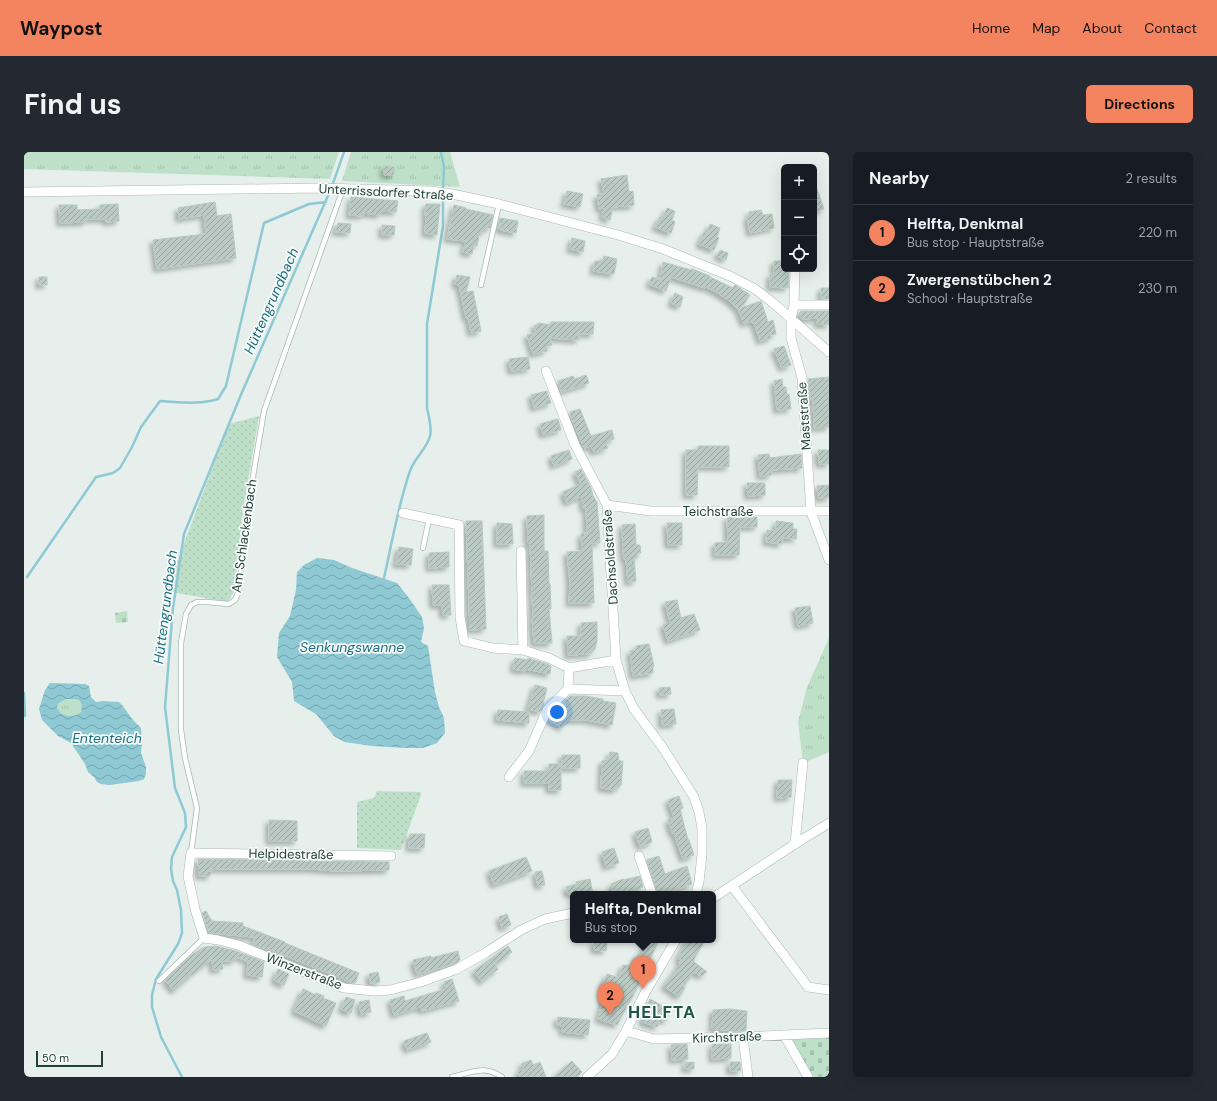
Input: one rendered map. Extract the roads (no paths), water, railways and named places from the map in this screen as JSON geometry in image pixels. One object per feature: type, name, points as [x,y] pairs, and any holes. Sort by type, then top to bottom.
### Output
[{"type":"street","name":"Unterrissdorfer Straße","points":[[24,192],[62,193],[319,188],[431,191],[452,194],[499,204],[618,235],[663,249],[730,276],[755,289],[829,352]]},
{"type":"street","name":"Maststraße","points":[[794,272],[794,305],[791,338],[802,378],[811,512],[829,560]]},
{"type":"street","points":[[794,305],[829,305]]},
{"type":"street","name":"Dachsoldstraße","points":[[546,371],[575,445],[607,505],[616,660],[625,691],[634,709],[663,748],[694,797],[699,812],[702,828],[702,855],[697,891]]},
{"type":"street","name":"Teichstraße","points":[[607,505],[651,511],[829,511]]},
{"type":"street","points":[[403,513],[459,525],[460,617],[464,641],[493,648],[523,650],[549,658],[568,668],[616,660]]},
{"type":"street","points":[[521,551],[523,650]]},
{"type":"street","points":[[509,777],[529,751],[547,710],[568,689],[568,668]]},
{"type":"street","points":[[568,689],[625,691]]},
{"type":"street","points":[[795,844],[803,763]]},
{"type":"street","points":[[716,896],[828,824]]},
{"type":"street","name":"Helpidestraße","points":[[191,853],[391,856]]},
{"type":"street","points":[[191,853],[188,876],[195,909],[204,938]]},
{"type":"street","points":[[639,856],[651,891]]},
{"type":"street","points":[[732,886],[808,987],[829,990]]},
{"type":"street","name":"Winzerstraße","points":[[204,938],[238,945],[344,988],[374,991],[421,982],[457,969],[522,930],[545,919],[570,914]]},
{"type":"street","points":[[588,1077],[612,1054],[674,943]]},
{"type":"street","name":"Kirchstraße","points":[[626,1031],[654,1039],[829,1033]]},
{"type":"street","points":[[784,1035],[808,1077]]},
{"type":"street","points":[[743,1037],[748,1077]]},
{"type":"lane","name":"Am Schlackenbach","points":[[191,853],[197,808],[185,758],[181,730],[181,643],[186,614],[191,605],[197,602],[229,604],[234,600],[239,590],[247,512],[264,411],[340,189]]},
{"type":"lane","points":[[480,285],[499,204]]},
{"type":"lane","points":[[423,548],[429,518]]},
{"type":"lane","points":[[159,981],[204,938]]},
{"type":"lane","points":[[452,1077],[476,1070],[492,1071],[502,1077]]},
{"type":"water","name":"Senkungswanne","points":[[317,558],[334,560],[352,568],[397,583],[422,617],[424,628],[421,642],[428,646],[435,692],[444,718],[445,733],[437,743],[423,748],[406,748],[372,746],[344,742],[334,736],[316,714],[294,701],[292,682],[277,657],[279,633],[290,616],[296,590],[297,572],[304,565]]},
{"type":"water","name":"Ententeich","points":[[50,683],[85,684],[89,686],[91,697],[96,702],[119,702],[141,728],[141,753],[146,767],[144,779],[110,785],[97,782],[88,772],[85,764],[71,743],[58,736],[42,720],[39,709],[45,690]],"holes":[[[66,699],[79,700],[82,705],[81,712],[71,716],[61,713],[57,707],[58,704]]]},
{"type":"waterway","name":"Hüttengrundbach","points":[[332,186],[344,152]]},
{"type":"waterway","points":[[441,152],[444,167],[443,190]]},
{"type":"waterway","name":"Hüttengrundbach","points":[[182,1077],[161,1037],[152,1007],[152,995],[156,979],[178,944],[182,933],[181,910],[171,869],[172,857],[186,827],[185,813],[175,788],[165,707],[173,608],[184,534],[240,397],[330,191]]},
{"type":"waterway","points":[[384,578],[406,484],[412,466],[426,445],[431,433],[427,408],[427,324],[443,226],[443,195]]},
{"type":"waterway","points":[[27,577],[96,477],[113,473],[120,468],[141,427],[160,401],[197,403],[218,399],[226,386],[264,223],[309,204],[326,202]]},
{"type":"waterway","points":[[24,693],[24,716]]},
{"type":"place","name":"Helfta, Denkmal","points":[[643,989]]},
{"type":"place","name":"Zwergenstübchen 2","points":[[610,1015]]},
{"type":"district","name":"HELFTA","points":[[662,1012]]}]
